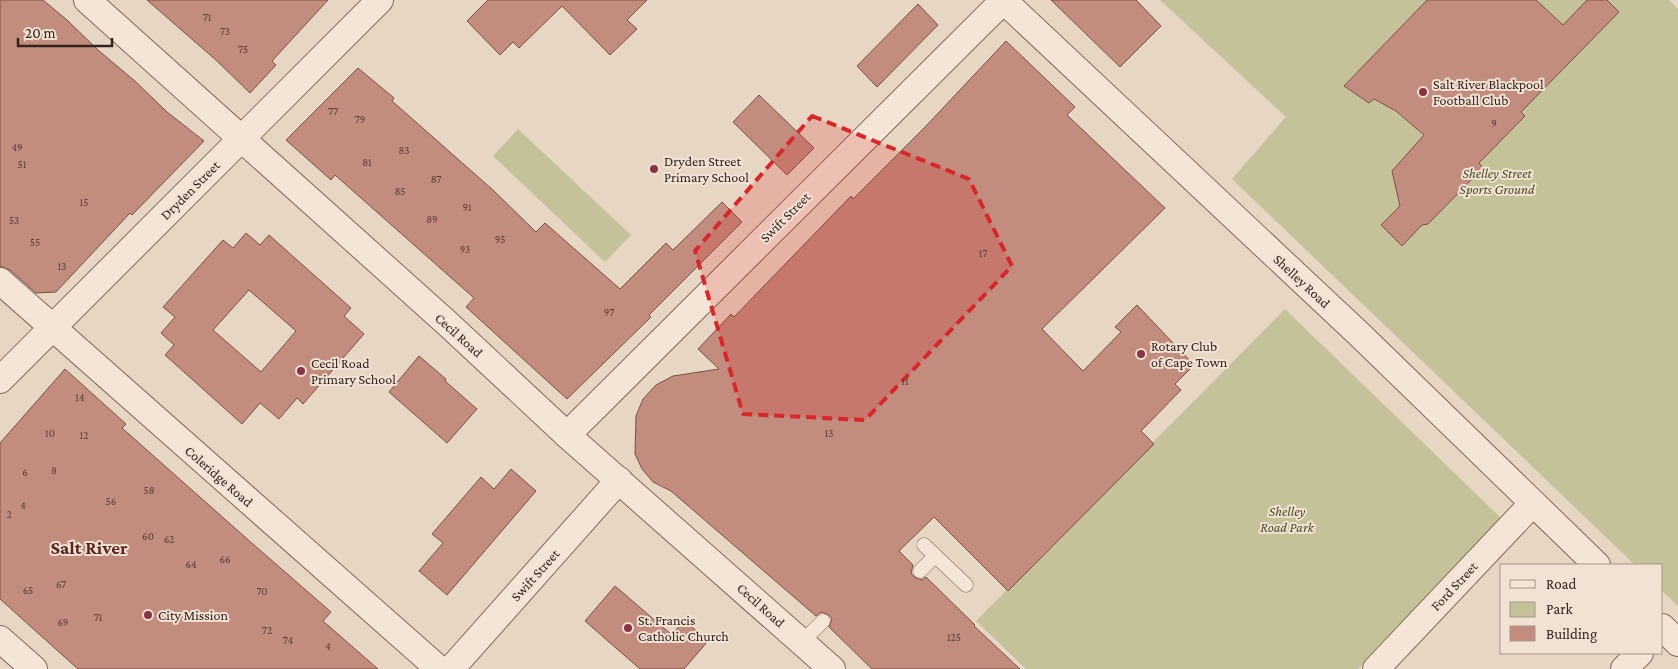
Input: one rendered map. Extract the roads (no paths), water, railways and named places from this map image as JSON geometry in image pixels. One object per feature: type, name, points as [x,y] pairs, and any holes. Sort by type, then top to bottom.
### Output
[{"type":"street","name":"Cecil Road","points":[[87,0],[448,324],[567,435],[832,669]]},
{"type":"street","name":"Dryden Street","points":[[0,380],[380,0]]},
{"type":"street","name":"Swift Street","points":[[567,435],[1003,0]]},
{"type":"street","name":"Shelley Road","points":[[1003,0],[1360,335],[1596,564]]},
{"type":"street","name":"Coleridge Road","points":[[0,281],[439,669]]},
{"type":"street","name":"Swift Street","points":[[452,669],[619,480]]},
{"type":"street","name":"Ford Street","points":[[1376,669],[1532,504]]},
{"type":"street","points":[[0,639],[34,669]]},
{"type":"street","points":[[1624,669],[1639,654]]},
{"type":"lane","points":[[924,546],[966,585]]},
{"type":"lane","points":[[920,571],[935,556]]},
{"type":"lane","points":[[802,642],[823,621]]},
{"type":"place","name":"Salt River Blackpool Football Club","points":[[1423,92]]},
{"type":"place","name":"Dryden Street Primary School","points":[[654,169]]},
{"type":"place","name":"Rotary Club of Cape Town","points":[[1141,354]]},
{"type":"place","name":"Cecil Road Primary School","points":[[301,371]]},
{"type":"place","name":"City Mission","points":[[148,615]]},
{"type":"place","name":"St. Francis Catholic Church","points":[[628,628]]},
{"type":"district","name":"Salt River","points":[[89,547]]},
{"type":"park label","name":"Shelley Street Sports Ground","points":[[1497,182]]},
{"type":"park label","name":"Shelley Road Park","points":[[1287,520]]}]
